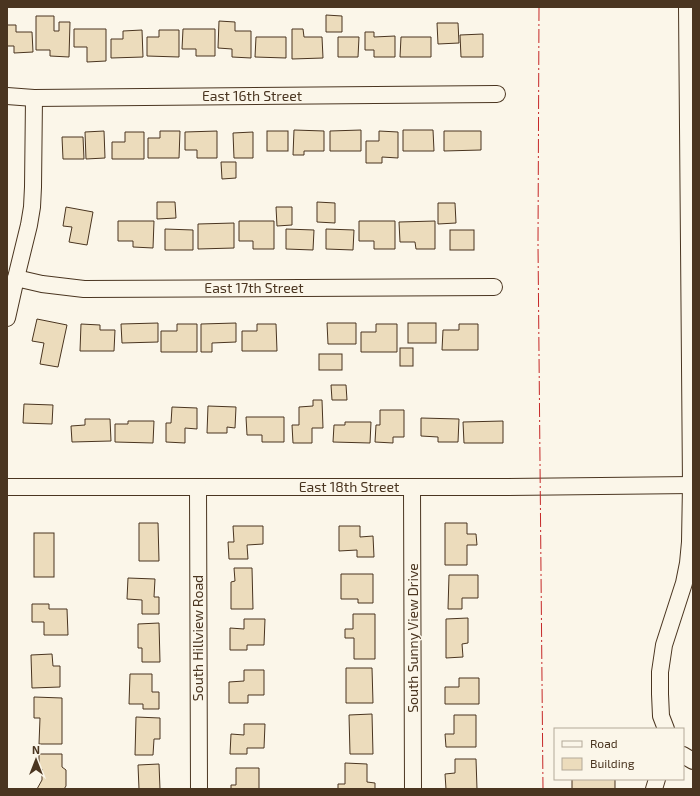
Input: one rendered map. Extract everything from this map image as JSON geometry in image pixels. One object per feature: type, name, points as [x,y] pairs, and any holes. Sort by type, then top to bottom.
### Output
[{"type":"street","points":[[666,728],[661,716],[660,672],[664,645],[684,583],[688,562],[692,485],[687,7]]},
{"type":"street","name":"East 16th Street","points":[[7,96],[34,98],[497,94]]},
{"type":"street","points":[[7,318],[32,207],[34,98]]},
{"type":"street","name":"East 17th Street","points":[[16,278],[42,284],[84,289],[494,287]]},
{"type":"street","name":"East 18th Street","points":[[7,487],[501,487],[692,485]]},
{"type":"street","name":"South Hillview Road","points":[[198,486],[199,789]]},
{"type":"street","name":"South Sunny View Drive","points":[[412,486],[413,789]]},
{"type":"street","points":[[684,756],[693,761]]},
{"type":"building","points":[[326,15],[342,16],[342,32],[326,32]]},
{"type":"building","points":[[36,16],[54,16],[54,31],[59,31],[59,22],[70,22],[69,57],[50,56],[50,50],[36,50]]},
{"type":"building","points":[[219,21],[235,22],[235,31],[251,31],[251,58],[232,57],[232,49],[218,48]]},
{"type":"building","points":[[437,23],[458,23],[459,43],[438,44]]},
{"type":"building","points":[[7,25],[16,25],[16,32],[32,32],[33,52],[14,53],[14,46],[7,46]]},
{"type":"building","points":[[74,29],[106,29],[106,61],[87,62],[87,47],[74,47]]},
{"type":"building","points":[[183,29],[215,29],[215,56],[196,56],[196,49],[182,49]]},
{"type":"building","points":[[292,29],[303,29],[304,37],[322,37],[323,58],[292,59]]},
{"type":"building","points":[[142,30],[143,57],[111,58],[111,39],[123,39],[123,31]]},
{"type":"building","points":[[159,30],[179,30],[179,57],[147,56],[147,37],[159,37]]},
{"type":"building","points":[[365,32],[374,32],[374,37],[395,36],[395,57],[374,57],[374,50],[365,50]]},
{"type":"building","points":[[483,34],[483,57],[461,57],[460,35]]},
{"type":"building","points":[[256,37],[286,37],[286,58],[255,57]]},
{"type":"building","points":[[338,37],[359,37],[358,57],[338,57]]},
{"type":"building","points":[[401,37],[431,37],[431,57],[400,57]]},
{"type":"building","points":[[294,130],[324,131],[324,151],[304,151],[304,155],[293,155]]},
{"type":"building","points":[[361,130],[361,151],[330,151],[330,131]]},
{"type":"building","points":[[403,130],[433,130],[434,151],[403,151]]},
{"type":"building","points":[[104,131],[105,158],[86,159],[85,132]]},
{"type":"building","points":[[160,131],[180,131],[179,158],[148,158],[148,138],[160,138]]},
{"type":"building","points":[[217,131],[217,158],[197,158],[197,150],[185,150],[185,132]]},
{"type":"building","points":[[267,131],[288,131],[288,151],[267,151]]},
{"type":"building","points":[[379,131],[398,132],[398,158],[382,157],[382,163],[366,163],[366,141],[379,141]]},
{"type":"building","points":[[444,131],[481,131],[481,150],[444,151]]},
{"type":"building","points":[[125,132],[144,132],[144,159],[112,159],[112,142],[125,142]]},
{"type":"building","points":[[253,132],[253,158],[234,158],[233,133]]},
{"type":"building","points":[[62,137],[83,137],[84,159],[63,159]]},
{"type":"building","points":[[221,162],[236,162],[236,178],[222,179]]},
{"type":"building","points":[[157,202],[175,202],[176,218],[157,219]]},
{"type":"building","points":[[317,202],[335,203],[335,223],[317,222]]},
{"type":"building","points":[[438,203],[455,203],[456,223],[438,224]]},
{"type":"building","points":[[66,207],[93,212],[87,245],[69,242],[72,227],[63,226]]},
{"type":"building","points":[[276,207],[292,207],[292,225],[277,226]]},
{"type":"building","points":[[118,221],[154,221],[153,248],[133,247],[133,241],[118,241]]},
{"type":"building","points":[[239,221],[274,221],[274,249],[253,249],[253,241],[239,241]]},
{"type":"building","points":[[359,221],[395,221],[395,249],[374,249],[374,241],[359,241]]},
{"type":"building","points":[[435,221],[435,249],[416,249],[415,242],[400,242],[399,222]]},
{"type":"building","points":[[234,223],[234,248],[198,249],[198,224]]},
{"type":"building","points":[[165,229],[193,230],[193,250],[165,250]]},
{"type":"building","points":[[286,229],[314,230],[313,250],[286,249]]},
{"type":"building","points":[[326,229],[354,230],[353,250],[326,249]]},
{"type":"building","points":[[450,230],[474,230],[474,250],[450,250]]},
{"type":"building","points":[[37,319],[67,325],[58,367],[40,364],[44,343],[32,341]]},
{"type":"building","points":[[158,323],[158,342],[122,343],[121,324]]},
{"type":"building","points":[[236,323],[236,342],[212,343],[212,352],[201,352],[201,324]]},
{"type":"building","points":[[327,323],[356,323],[356,344],[328,344]]},
{"type":"building","points":[[408,323],[436,323],[436,343],[408,343]]},
{"type":"building","points":[[81,324],[100,325],[100,330],[115,330],[114,351],[80,351]]},
{"type":"building","points":[[177,324],[197,324],[197,352],[161,352],[161,331],[177,331]]},
{"type":"building","points":[[257,324],[276,324],[277,351],[242,351],[242,331],[257,331]]},
{"type":"building","points":[[376,324],[397,324],[397,352],[361,352],[361,332],[376,332]]},
{"type":"building","points":[[459,324],[478,324],[478,350],[442,350],[443,330],[459,330]]},
{"type":"building","points":[[400,348],[413,348],[413,366],[400,366]]},
{"type":"building","points":[[319,354],[342,354],[342,370],[319,370]]},
{"type":"building","points":[[331,385],[346,385],[347,400],[332,400]]},
{"type":"building","points":[[313,400],[322,400],[323,428],[312,428],[312,443],[293,443],[292,425],[299,425],[299,407],[313,406]]},
{"type":"building","points":[[24,404],[53,405],[52,424],[23,423]]},
{"type":"building","points":[[208,406],[236,407],[235,428],[227,427],[227,433],[207,433]]},
{"type":"building","points":[[172,407],[197,408],[197,429],[185,428],[185,443],[166,442],[166,423],[171,423]]},
{"type":"building","points":[[380,410],[404,410],[404,437],[393,437],[393,443],[375,442],[376,425],[380,425]]},
{"type":"building","points":[[246,417],[284,417],[284,442],[262,442],[262,435],[247,435]]},
{"type":"building","points":[[421,418],[459,419],[458,442],[438,442],[438,437],[421,436]]},
{"type":"building","points":[[85,419],[110,419],[111,441],[72,442],[71,426],[85,425]]},
{"type":"building","points":[[128,421],[154,421],[153,443],[115,442],[115,424],[128,424]]},
{"type":"building","points":[[503,421],[503,443],[464,443],[463,422]]},
{"type":"building","points":[[345,422],[371,422],[370,443],[333,442],[334,425],[345,425]]},
{"type":"building","points":[[139,523],[158,523],[159,561],[139,561]]},
{"type":"building","points":[[445,523],[467,523],[467,534],[476,534],[477,545],[467,545],[467,565],[445,565]]},
{"type":"building","points":[[233,526],[263,526],[263,544],[247,545],[248,559],[229,559],[228,542],[234,542]]},
{"type":"building","points":[[339,526],[360,526],[360,537],[373,536],[374,557],[357,557],[357,550],[339,551]]},
{"type":"building","points":[[34,533],[54,533],[54,577],[34,577]]},
{"type":"building","points":[[234,568],[252,568],[253,609],[231,609],[231,582],[235,581]]},
{"type":"building","points":[[341,574],[373,574],[373,603],[358,603],[358,599],[341,599]]},
{"type":"building","points":[[449,575],[478,575],[478,598],[462,598],[462,609],[448,609]]},
{"type":"building","points":[[128,578],[155,579],[154,597],[159,597],[159,614],[142,614],[142,600],[127,599]]},
{"type":"building","points":[[32,604],[49,604],[49,609],[67,609],[68,635],[44,635],[44,622],[32,622]]},
{"type":"building","points":[[353,614],[375,614],[375,659],[354,659],[354,638],[345,638],[345,629],[353,629]]},
{"type":"building","points":[[468,618],[468,643],[462,644],[463,657],[446,658],[446,619]]},
{"type":"building","points":[[244,619],[265,619],[264,645],[247,645],[247,650],[230,650],[230,628],[244,629]]},
{"type":"building","points":[[159,623],[160,662],[142,662],[142,648],[138,648],[138,624]]},
{"type":"building","points":[[52,654],[53,666],[60,666],[60,687],[32,688],[31,655]]},
{"type":"building","points":[[346,668],[372,668],[373,703],[346,703]]},
{"type":"building","points":[[244,670],[264,670],[264,695],[248,695],[248,703],[229,703],[229,682],[244,681]]},
{"type":"building","points":[[130,674],[152,674],[152,692],[159,692],[159,709],[143,709],[143,704],[129,704]]},
{"type":"building","points":[[459,678],[479,678],[479,704],[445,704],[445,687],[459,687]]},
{"type":"building","points":[[34,697],[62,698],[62,744],[39,744],[40,718],[34,718]]},
{"type":"building","points":[[372,714],[373,754],[350,754],[349,715]]},
{"type":"building","points":[[454,715],[476,715],[476,747],[446,747],[445,734],[454,734]]},
{"type":"building","points":[[136,717],[160,718],[160,739],[154,739],[153,755],[135,755]]},
{"type":"building","points":[[244,724],[265,724],[264,748],[247,748],[247,754],[230,754],[231,734],[244,735]]},
{"type":"building","points":[[39,754],[62,754],[62,767],[66,770],[66,786],[64,789],[37,789],[42,780],[42,769],[39,767]]},
{"type":"building","points":[[455,759],[476,759],[477,789],[446,789],[445,774],[455,773]]},
{"type":"building","points":[[345,763],[367,764],[367,782],[375,783],[375,789],[338,789],[338,784],[345,784]]},
{"type":"building","points":[[159,764],[160,789],[139,789],[138,765]]},
{"type":"building","points":[[236,768],[259,768],[259,789],[231,789],[231,785],[236,785]]},
{"type":"building","points":[[572,780],[615,780],[615,789],[572,789]]},
{"type":"power","points":[[539,7],[538,244],[543,789]]}]
